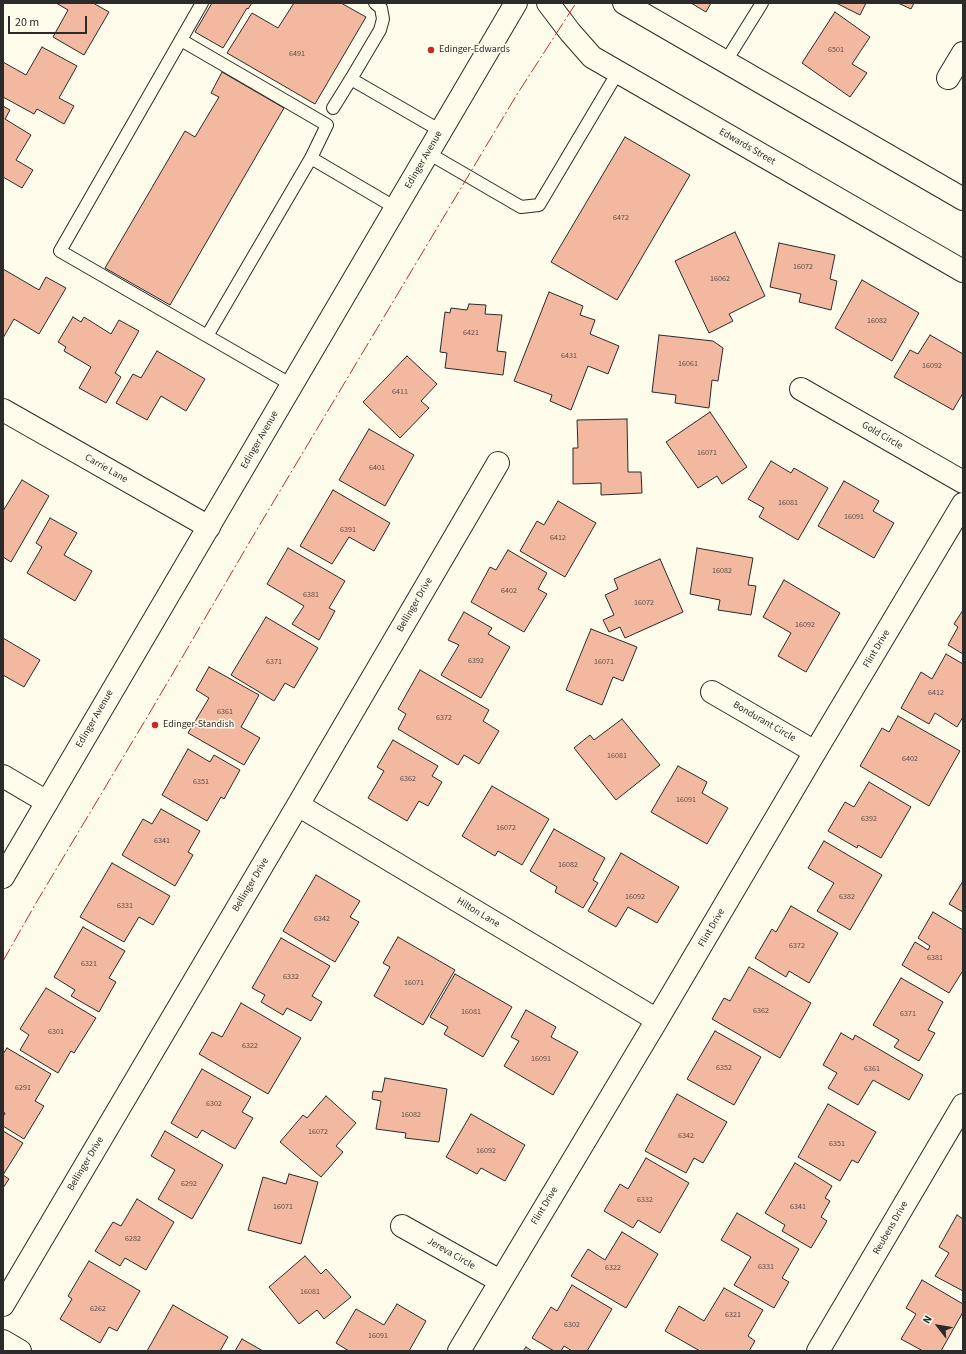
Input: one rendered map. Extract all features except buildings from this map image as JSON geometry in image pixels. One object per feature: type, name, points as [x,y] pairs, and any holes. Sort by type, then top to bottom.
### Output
[{"type":"street","name":"Edinger Avenue","points":[[3,877],[516,3]]},
{"type":"street","name":"Edwards Street","points":[[548,3],[570,32],[592,57],[963,272]]},
{"type":"street","points":[[638,6],[726,61],[963,200]]},
{"type":"street","points":[[948,78],[963,53]]},
{"type":"street","name":"Gold Circle","points":[[801,389],[963,482]]},
{"type":"street","name":"Carrie Lane","points":[[3,410],[209,527]]},
{"type":"street","name":"Bellinger Drive","points":[[3,1305],[498,463]]},
{"type":"street","name":"Flint Drive","points":[[459,1351],[658,1020],[815,752],[963,504]]},
{"type":"street","name":"Bondurant Circle","points":[[712,692],[815,752]]},
{"type":"street","points":[[3,776],[47,802]]},
{"type":"street","name":"Hilton Lane","points":[[298,805],[658,1020]]},
{"type":"street","name":"Reubens Drive","points":[[818,1351],[963,1105]]},
{"type":"street","name":"Jereva Circle","points":[[402,1226],[500,1282]]},
{"type":"street","points":[[3,1341],[20,1351]]},
{"type":"lane","points":[[202,3],[60,251],[292,385]]},
{"type":"lane","points":[[333,108],[380,30],[383,19],[381,8],[375,3]]},
{"type":"lane","points":[[726,61],[762,3]]},
{"type":"lane","points":[[181,40],[327,125],[311,158],[207,336]]},
{"type":"lane","points":[[428,153],[521,207],[539,205],[618,72]]},
{"type":"lane","points":[[351,79],[441,131]]},
{"type":"lane","points":[[311,158],[396,208]]},
{"type":"power","points":[[3,961],[256,531],[516,96],[576,3]]},
{"type":"place","name":"Edinger-Edwards","points":[[431,50]]},
{"type":"place","name":"Edinger-Standish","points":[[155,725]]}]
